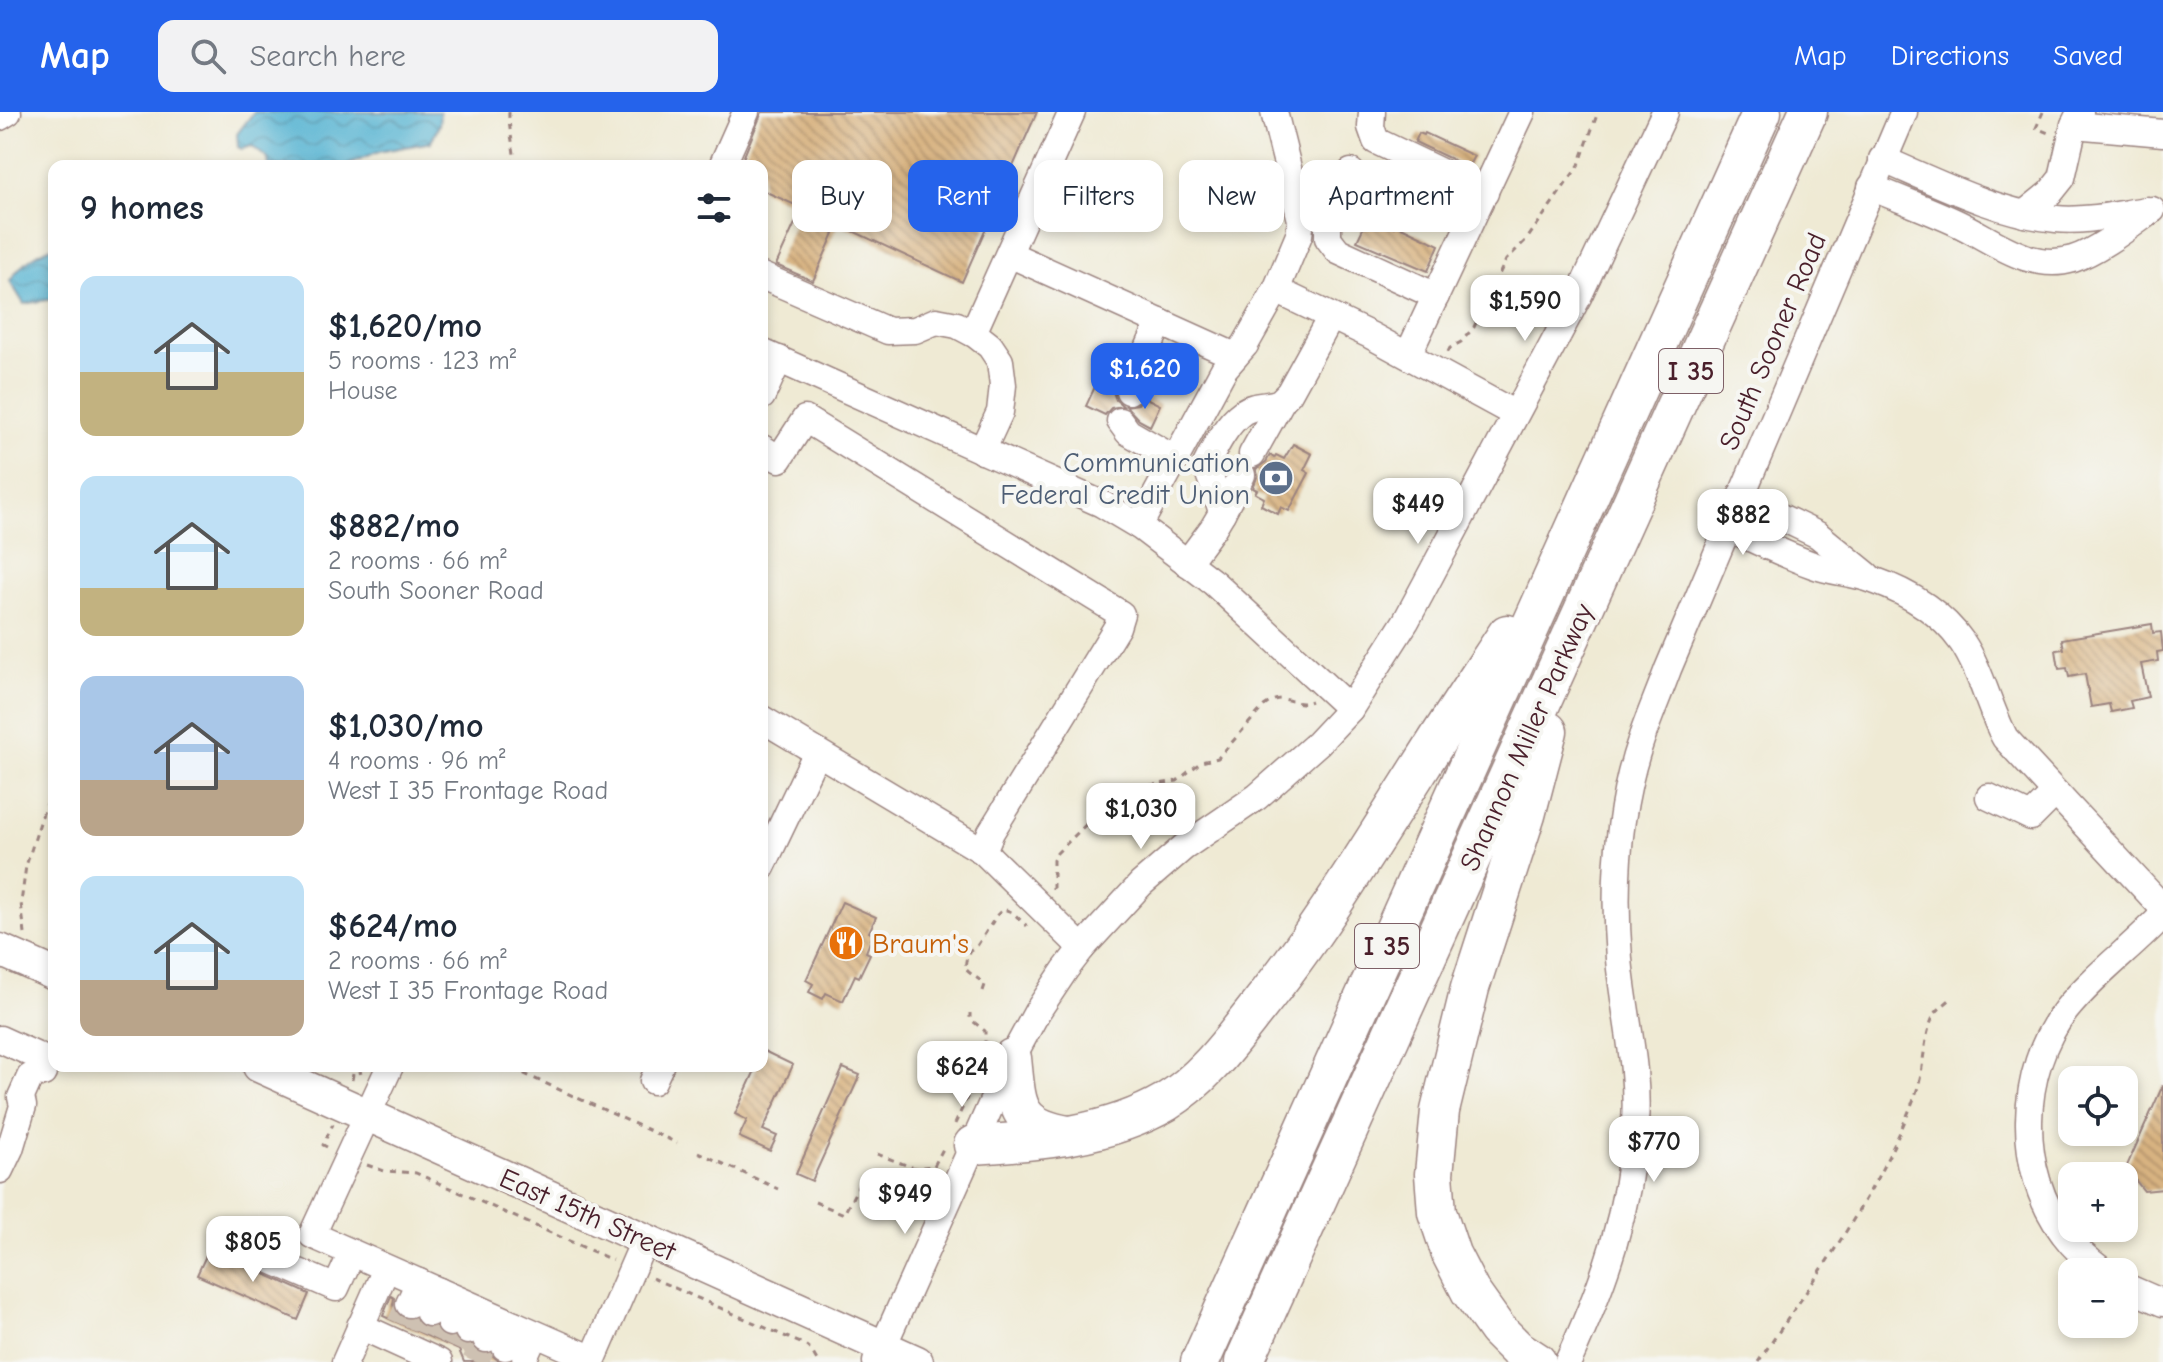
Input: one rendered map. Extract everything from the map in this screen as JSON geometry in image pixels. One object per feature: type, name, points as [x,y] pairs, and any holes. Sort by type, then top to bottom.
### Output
[{"type":"highway","name":"Shannon Miller Parkway","points":[[1200,1362],[1762,112]]},
{"type":"highway","name":"Shannon Miller Parkway","points":[[1244,1362],[1808,112]]},
{"type":"highway","points":[[973,1145],[1100,1130],[1165,1102],[1193,1083],[1222,1053],[1287,972],[1574,531]]},
{"type":"highway","points":[[1537,1362],[1517,1349],[1497,1329],[1470,1291],[1451,1254],[1437,1212],[1434,1174],[1440,1111],[1470,988],[1526,815],[1574,630]]},
{"type":"highway","points":[[1012,1058],[1021,1111],[1033,1125],[1068,1135]]},
{"type":"main road","points":[[12,944],[48,970]]},
{"type":"main road","name":"East 15th Street","points":[[272,1072],[645,1239],[879,1355],[917,1362]]},
{"type":"street","points":[[0,117],[8,112]]},
{"type":"street","points":[[725,160],[746,112]]},
{"type":"street","points":[[973,333],[1072,112]]},
{"type":"street","points":[[1139,526],[1224,369],[1245,345],[1276,290],[1299,235],[1301,220],[1274,112]]},
{"type":"street","points":[[1372,112],[1371,127],[1376,141],[1485,193]]},
{"type":"street","points":[[1408,355],[1522,112]]},
{"type":"street","points":[[879,1355],[1012,1058],[1037,1012],[1082,948],[1141,884],[1184,847],[1257,797],[1318,743],[1350,709],[1406,621],[1578,297],[1665,112]]},
{"type":"street","name":"South Sooner Road","points":[[1568,1362],[1602,1283],[1619,1232],[1630,1174],[1635,1120],[1634,1069],[1619,963],[1616,906],[1618,853],[1626,797],[1641,739],[1904,112]]},
{"type":"street","points":[[2024,214],[2050,193],[2062,178],[2074,126],[2163,133]]},
{"type":"street","points":[[1882,159],[2024,214],[2058,220],[2083,219],[2158,208]]},
{"type":"street","points":[[1871,187],[1960,225],[2015,254],[2044,261],[2072,259],[2158,208]]},
{"type":"street","points":[[1342,232],[1343,241],[1349,247],[1438,292]]},
{"type":"street","points":[[1009,254],[1235,356]]},
{"type":"street","points":[[768,279],[888,331],[915,330],[936,321],[957,325],[990,346],[1000,361],[1003,385],[1000,412],[982,451]]},
{"type":"street","points":[[1276,290],[1408,355],[1515,414]]},
{"type":"street","points":[[1187,563],[1222,513],[1331,317]]},
{"type":"street","points":[[1129,391],[1160,322]]},
{"type":"street","points":[[771,356],[1102,504],[1139,526],[1214,583],[1350,709]]},
{"type":"street","points":[[1222,513],[1206,465],[1210,457],[1227,429],[1244,411],[1281,402]]},
{"type":"street","points":[[768,452],[779,459],[805,419],[1121,614],[1117,627],[991,832],[983,851]]},
{"type":"street","points":[[1120,421],[1128,432],[1175,459]]},
{"type":"street","points":[[1741,498],[1818,535],[1872,580]]},
{"type":"street","points":[[1728,528],[1809,564],[1872,580],[1905,594],[1947,623],[1973,661],[2005,738],[2163,908]]},
{"type":"street","points":[[768,723],[983,851],[1082,948]]},
{"type":"street","points":[[768,854],[817,752]]},
{"type":"street","points":[[1989,797],[2031,817],[2055,793]]},
{"type":"street","points":[[2086,1258],[2063,1234],[2042,1194],[2029,1132],[2033,1079],[2045,1042],[2065,1011],[2163,915]]},
{"type":"street","points":[[0,1170],[23,1106],[31,1101],[44,1059],[3,1048]]},
{"type":"street","points":[[387,1072],[312,1235],[386,1269],[462,1332]]},
{"type":"street","points":[[360,1326],[462,1332],[586,1359],[645,1239]]},
{"type":"street","points":[[243,1248],[336,1288],[352,1253]]},
{"type":"street","points":[[345,1362],[386,1269]]},
{"type":"street","points":[[2138,1292],[2163,1303]]},
{"type":"path","points":[[509,112],[515,160]]},
{"type":"path","points":[[1447,356],[1450,348],[1461,342],[1474,327],[1506,260],[1527,239],[1579,165],[1598,112]]},
{"type":"path","points":[[2043,112],[2036,128],[2074,126]]},
{"type":"path","points":[[1053,892],[1053,860],[1057,853],[1117,794],[1123,790],[1177,781],[1201,762],[1218,758],[1271,701],[1284,698],[1305,704],[1311,701]]},
{"type":"path","points":[[12,944],[26,866],[48,803]]},
{"type":"path","points":[[983,991],[983,982],[965,968],[970,950],[977,946],[1003,909],[1012,912],[1025,925],[1032,921]]},
{"type":"path","points":[[1758,1362],[1832,1254],[1874,1185],[1917,1090],[1924,1047],[1935,1013],[1952,998]]},
{"type":"path","points":[[877,1154],[914,1168],[934,1166],[981,1067],[985,1031],[970,1019],[970,1013]]},
{"type":"path","points":[[352,1081],[353,1074],[361,1072]]},
{"type":"path","points":[[520,1072],[677,1143]]},
{"type":"path","points":[[328,1136],[323,1145],[334,1150]]},
{"type":"path","points":[[698,1152],[778,1189]]},
{"type":"path","points":[[364,1164],[384,1171],[416,1173],[612,1260]]},
{"type":"path","points":[[815,1202],[844,1214],[863,1177]]},
{"type":"path","points":[[652,1278],[805,1345],[818,1362]]},
{"type":"water","points":[[254,112],[440,112],[439,125],[431,142],[378,152],[360,160],[268,160],[252,146],[238,147],[237,134]]},
{"type":"water","points":[[48,249],[48,300],[24,304],[10,281],[19,269]]},
{"type":"building","points":[[762,112],[1037,112],[1016,160],[908,160],[908,232],[984,232],[962,282],[855,232],[892,232],[892,160],[792,160],[792,204],[768,193],[768,160],[742,160]]},
{"type":"building","points":[[1419,133],[1425,133],[1474,156],[1472,160],[1453,160],[1415,142]]},
{"type":"building","points":[[792,230],[834,232],[813,281],[776,265]]},
{"type":"building","points":[[1361,232],[1412,232],[1439,245],[1428,271],[1357,241]]},
{"type":"building","points":[[1099,378],[1114,385],[1116,400],[1123,406],[1111,408],[1105,415],[1086,406]]},
{"type":"building","points":[[1144,397],[1160,405],[1150,426],[1139,420],[1126,406],[1138,404]]},
{"type":"building","points":[[1293,444],[1312,454],[1304,470],[1309,473],[1289,511],[1281,507],[1278,514],[1261,505],[1264,498],[1255,493],[1256,469],[1270,455],[1284,459]]},
{"type":"building","points":[[2152,624],[2153,633],[2161,632],[2163,651],[2157,652],[2158,661],[2141,664],[2148,697],[2130,701],[2132,708],[2111,712],[2109,704],[2091,707],[2085,674],[2069,677],[2067,668],[2059,669],[2056,650],[2064,649],[2062,639]]},
{"type":"building","name":"Braum's","points":[[842,902],[876,917],[869,932],[873,934],[866,952],[870,954],[859,977],[855,975],[843,1001],[826,993],[823,999],[809,992],[813,984],[806,980]]},
{"type":"building","points":[[768,1053],[793,1065],[763,1130],[777,1136],[770,1151],[739,1137],[747,1120],[735,1114],[754,1072],[768,1072]]},
{"type":"building","points":[[843,1068],[860,1075],[812,1181],[796,1174]]},
{"type":"building","points":[[2163,1085],[2163,1189],[2144,1191],[2138,1183],[2138,1162],[2129,1162]]},
{"type":"building","points":[[209,1249],[309,1294],[298,1320],[197,1275]]},
{"type":"building","points":[[391,1296],[396,1313],[402,1318],[414,1319],[423,1328],[435,1327],[444,1338],[454,1338],[462,1346],[472,1346],[480,1354],[491,1354],[500,1362],[464,1362],[459,1350],[383,1316]]},
{"type":"tunnel","points":[[400,1324],[409,1304]]},
{"type":"tunnel","points":[[421,1333],[429,1313]]},
{"type":"tunnel","points":[[441,1342],[450,1323]]},
{"type":"tunnel","points":[[459,1350],[468,1331]]},
{"type":"tunnel","points":[[475,1362],[486,1339]]},
{"type":"place","name":"Communication Federal Credit Union","points":[[1276,478]]},
{"type":"place","name":"Braum's","points":[[846,943]]}]
